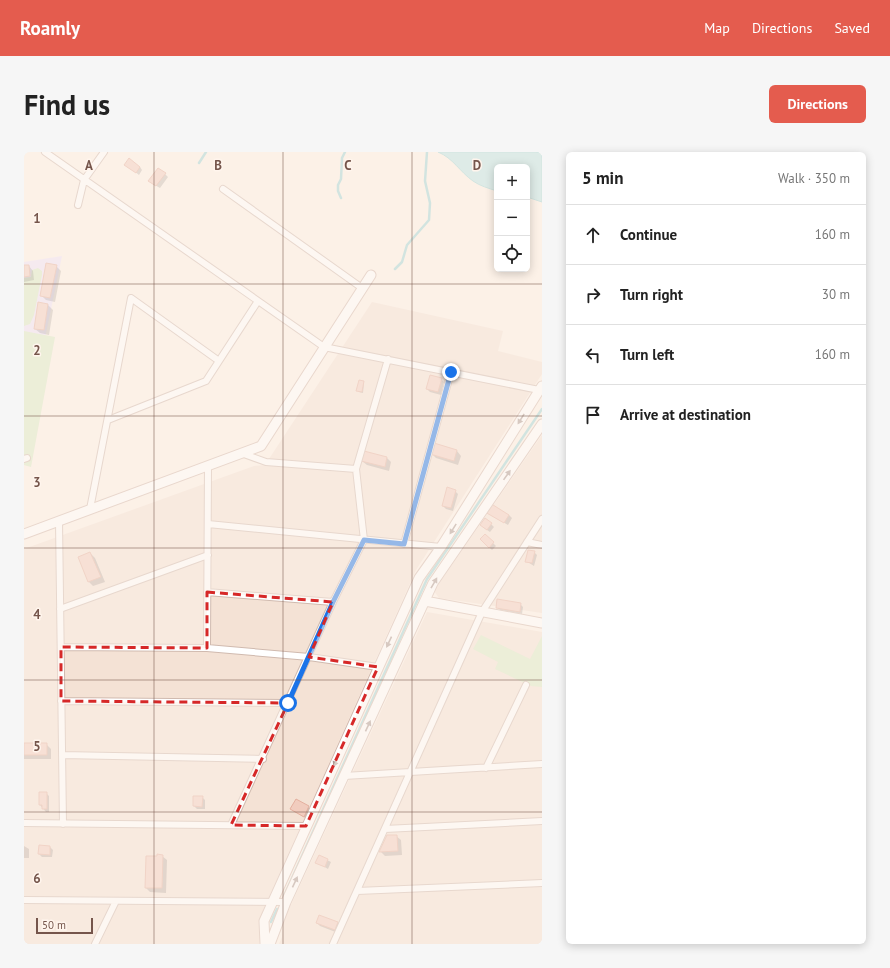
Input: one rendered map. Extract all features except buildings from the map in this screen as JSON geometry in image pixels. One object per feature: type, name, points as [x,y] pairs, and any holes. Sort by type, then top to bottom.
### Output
[{"type":"street","points":[[45,152],[324,347],[541,388],[441,547],[419,578],[264,921],[265,944]]},
{"type":"street","points":[[78,205],[84,180],[104,152]]},
{"type":"street","points":[[223,189],[362,288]]},
{"type":"street","points":[[24,534],[261,446],[371,275]]},
{"type":"street","points":[[90,509],[131,298],[219,361]]},
{"type":"street","points":[[108,420],[206,381],[258,301]]},
{"type":"street","points":[[231,825],[333,602],[364,540],[356,469],[388,359]]},
{"type":"street","points":[[404,544],[451,372]]},
{"type":"street","points":[[270,944],[286,902],[433,583],[542,424]]},
{"type":"street","points":[[242,453],[266,462],[356,469]]},
{"type":"street","points":[[207,648],[208,466]]},
{"type":"street","points":[[333,944],[482,612],[542,519]]},
{"type":"street","points":[[59,521],[62,824]]},
{"type":"street","points":[[208,524],[441,547]]},
{"type":"street","points":[[527,542],[542,545]]},
{"type":"street","points":[[60,609],[208,555]]},
{"type":"street","points":[[207,592],[333,602]]},
{"type":"street","points":[[425,601],[542,623]]},
{"type":"street","points":[[61,647],[207,648],[309,657],[378,667]]},
{"type":"street","points":[[486,768],[526,685]]},
{"type":"street","points":[[61,701],[288,703]]},
{"type":"street","points":[[62,755],[262,759]]},
{"type":"street","points":[[344,776],[542,764]]},
{"type":"street","points":[[385,829],[542,821]]},
{"type":"street","points":[[24,823],[306,826]]},
{"type":"street","points":[[357,891],[542,883]]},
{"type":"street","points":[[24,900],[286,902]]},
{"type":"street","points":[[95,944],[116,901]]},
{"type":"highlighted area","points":[[207,592],[333,602],[309,657],[378,667],[306,826],[231,825],[288,703],[61,701],[61,647],[207,648]]},
{"type":"shaded area","points":[[62,256],[45,338],[24,338],[24,262]]},
{"type":"shaded area","points":[[372,302],[503,331],[498,351],[542,362],[542,374],[416,570],[263,910],[259,944],[24,944],[24,549],[254,466],[265,465]]},
{"type":"shaded area","points":[[542,435],[542,613],[439,598],[434,591]]},
{"type":"shaded area","points":[[427,612],[542,632],[542,944],[279,944],[282,937],[284,920]]},
{"type":"green space","points":[[38,268],[42,271],[42,275],[34,315],[30,324],[24,326],[24,278],[31,277],[32,270]]},
{"type":"green space","points":[[24,331],[55,337],[31,467],[24,465]]},
{"type":"green space","points":[[481,635],[530,659],[542,636],[542,687],[531,686],[495,669],[498,662],[473,649]]},
{"type":"water","points":[[438,152],[542,152],[542,202],[530,198],[530,164],[494,164],[494,190],[481,186],[473,181],[452,161]]},
{"type":"waterway","points":[[199,163],[206,152]]},
{"type":"waterway","points":[[341,198],[338,191],[338,185],[341,179],[342,158],[345,152]]},
{"type":"waterway","points":[[395,269],[402,262],[407,245],[429,220],[430,203],[425,181],[427,152]]},
{"type":"waterway","points":[[284,896],[427,579],[542,409]]},
{"type":"waterway","points":[[271,922],[277,909]]},
{"type":"route","points":[[288,703],[333,602],[364,540],[404,544],[451,372]]}]
